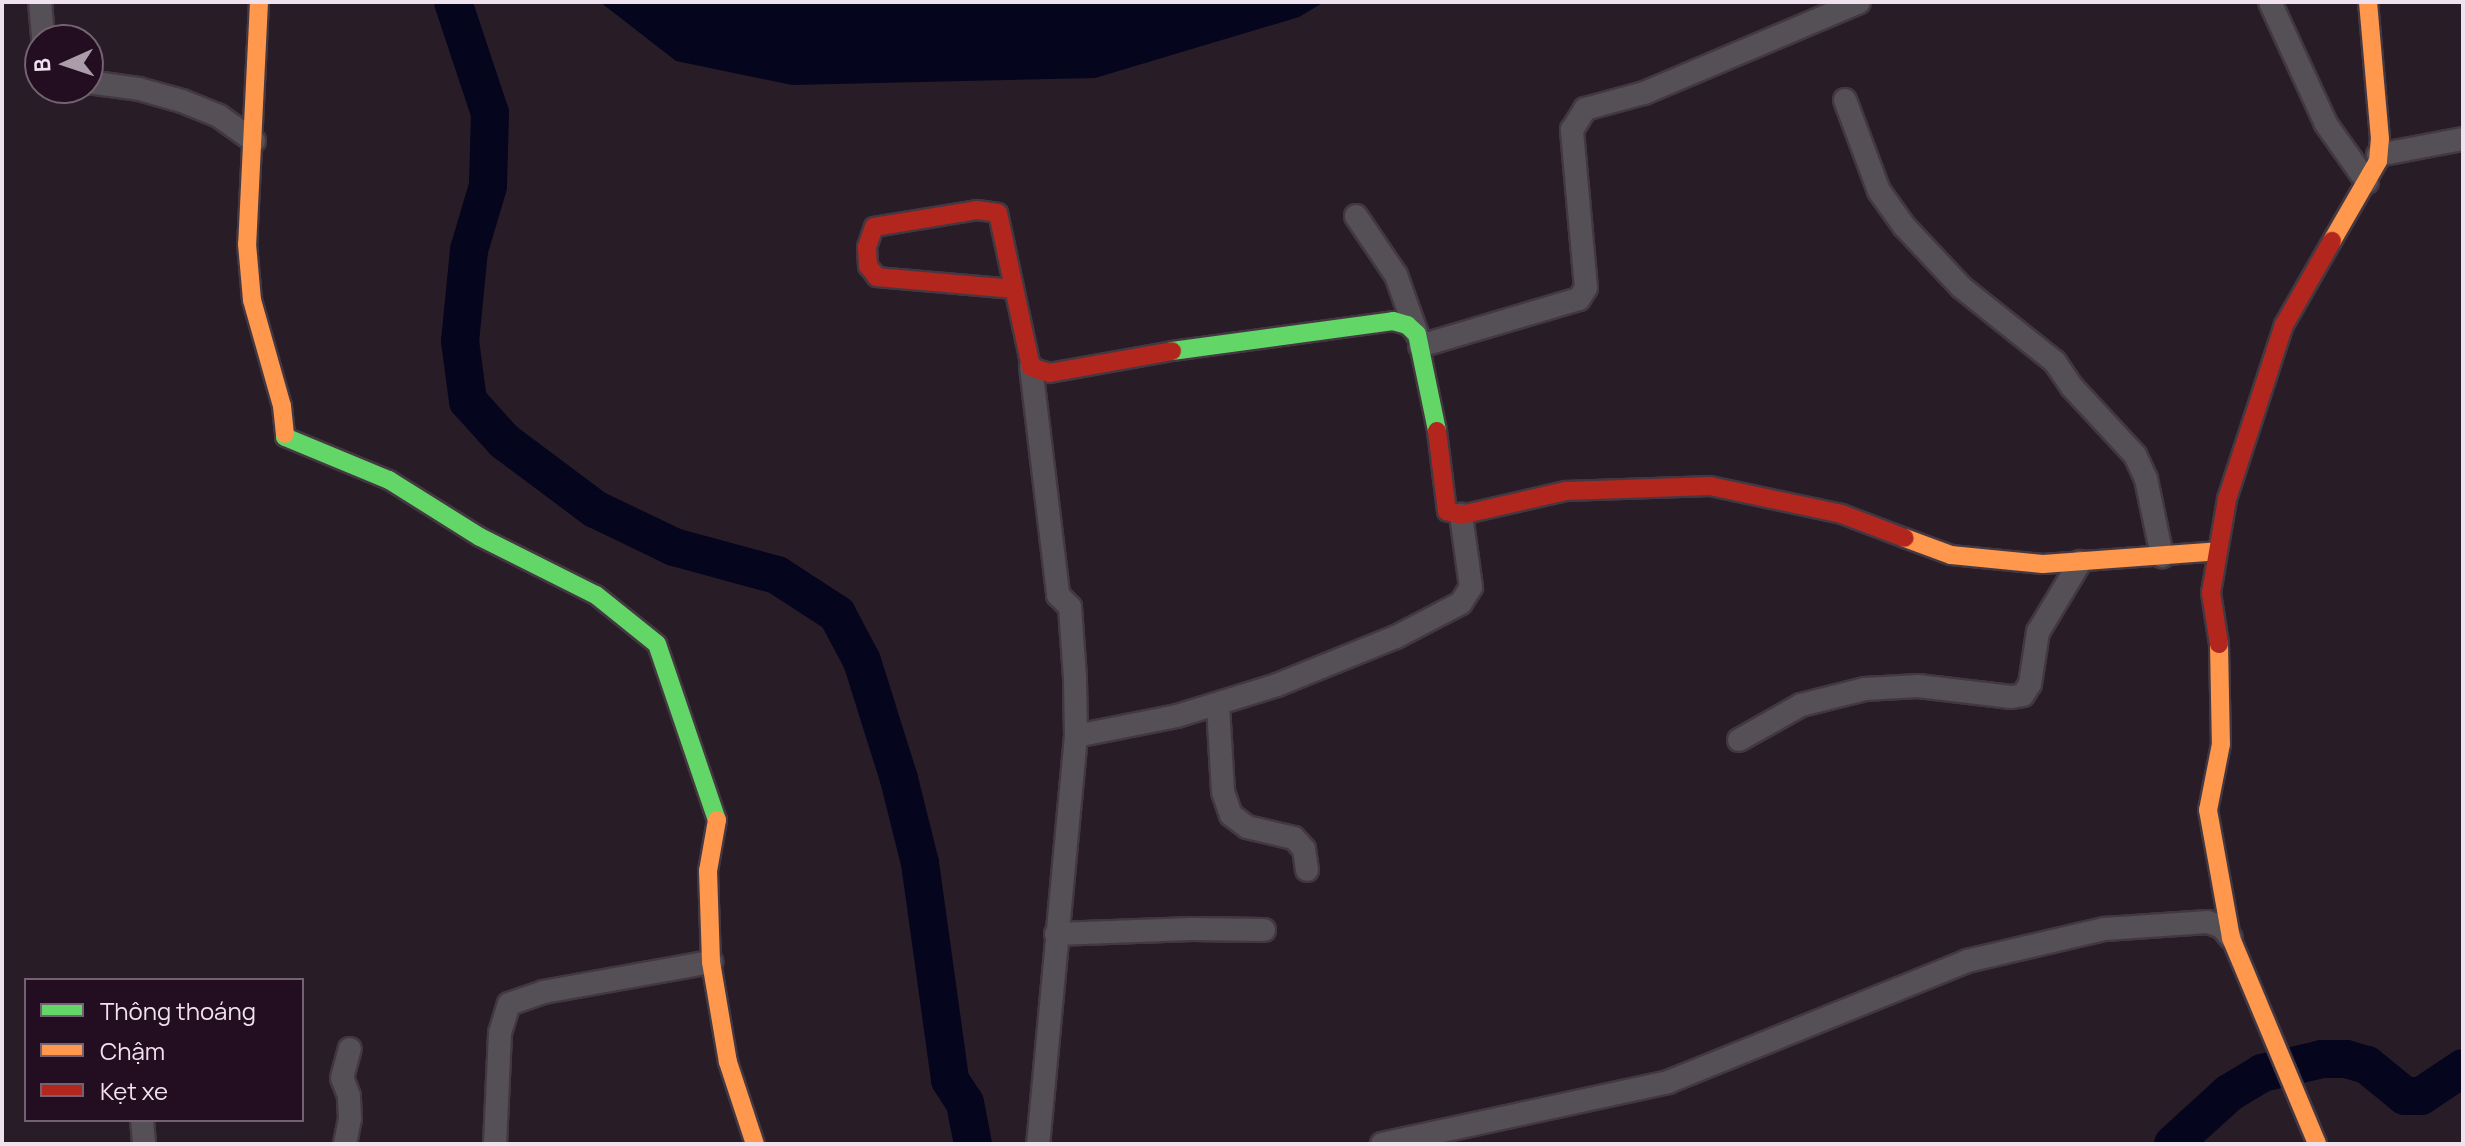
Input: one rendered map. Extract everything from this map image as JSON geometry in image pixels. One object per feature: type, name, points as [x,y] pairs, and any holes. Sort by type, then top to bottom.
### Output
[{"type":"street","points":[[40,2],[42,24]]},
{"type":"street","points":[[259,2],[247,244],[252,300],[282,406],[285,437],[389,480],[480,537],[596,595],[657,644],[697,767],[718,816],[708,871],[711,962],[728,1062],[755,1144]]},
{"type":"street","points":[[1418,340],[1579,299],[1586,288],[1572,130],[1585,109],[1644,93],[1859,2]]},
{"type":"street","points":[[2270,2],[2326,124],[2367,182]]},
{"type":"street","points":[[2317,1144],[2231,938],[2208,810],[2221,744],[2222,660],[2211,593],[2227,499],[2284,325],[2367,182],[2378,155],[2380,139],[2368,2]]},
{"type":"street","points":[[104,84],[139,89],[182,101],[219,116],[254,141]]},
{"type":"street","points":[[1845,100],[1879,191],[1904,226],[1961,287],[2055,362],[2072,387],[2135,455],[2146,479],[2162,556]]},
{"type":"street","points":[[2378,155],[2463,139]]},
{"type":"street","points":[[1014,289],[877,277],[868,266],[867,247],[874,227],[977,210],[998,213],[1031,367],[1058,595],[1070,607],[1076,736],[1038,1144]]},
{"type":"street","points":[[1356,216],[1396,275],[1418,340],[1441,453],[1447,511],[1461,515],[1566,491],[1710,486],[1842,514],[1951,555],[2043,564],[2218,551]]},
{"type":"street","points":[[1031,367],[1049,373],[1110,360],[1393,321],[1407,325],[1418,340]]},
{"type":"street","points":[[1076,736],[1218,705],[1396,637],[1461,603],[1471,587],[1461,515]]},
{"type":"street","points":[[1739,740],[1801,705],[1865,689],[1918,686],[2011,697],[2023,695],[2030,684],[2038,632],[2080,562]]},
{"type":"street","points":[[1218,705],[1223,792],[1231,815],[1247,827],[1294,838],[1304,849],[1307,870]]},
{"type":"street","points":[[1382,1144],[1668,1082],[1967,961],[2105,929],[2208,922],[2222,927],[2231,938]]},
{"type":"street","points":[[1056,934],[1264,930]]},
{"type":"street","points":[[495,1144],[500,1033],[509,1004],[544,992],[711,962]]},
{"type":"street","points":[[345,1144],[350,1118],[349,1096],[342,1078],[350,1049]]},
{"type":"street","points":[[142,1122],[144,1144]]},
{"type":"water","points":[[600,2],[1324,2],[1299,17],[1095,78],[792,85],[676,61]]},
{"type":"waterway","points":[[453,2],[490,113],[488,186],[469,250],[460,341],[468,401],[504,441],[595,509],[674,547],[777,575],[837,614],[862,661],[899,779],[920,863],[950,1080],[965,1103],[973,1144]]},
{"type":"waterway","points":[[2173,1144],[2229,1093],[2262,1073],[2322,1059],[2346,1059],[2367,1065],[2405,1096],[2421,1096],[2463,1068]]},
{"type":"traffic: fast","points":[[1172,351],[1393,321],[1407,325],[1417,334],[1437,431]]},
{"type":"traffic: fast","points":[[285,434],[285,437],[389,480],[480,537],[596,595],[657,644],[717,820]]},
{"type":"traffic: slow","points":[[259,2],[247,244],[252,300],[282,406],[285,434]]},
{"type":"traffic: slow","points":[[2332,241],[2378,161],[2380,139],[2368,2]]},
{"type":"traffic: slow","points":[[1905,538],[1951,555],[2043,564],[2218,551]]},
{"type":"traffic: slow","points":[[2219,644],[2221,744],[2208,810],[2231,938],[2317,1144]]},
{"type":"traffic: slow","points":[[717,820],[708,871],[711,962],[728,1062],[755,1144]]},
{"type":"traffic: jam","points":[[1014,289],[877,277],[868,266],[867,247],[874,227],[977,210],[998,213],[1031,367],[1049,373],[1172,351]]},
{"type":"traffic: jam","points":[[2219,644],[2211,593],[2227,499],[2284,325],[2332,241]]},
{"type":"traffic: jam","points":[[1437,431],[1447,511],[1461,515],[1566,491],[1710,486],[1842,514],[1905,538]]}]
